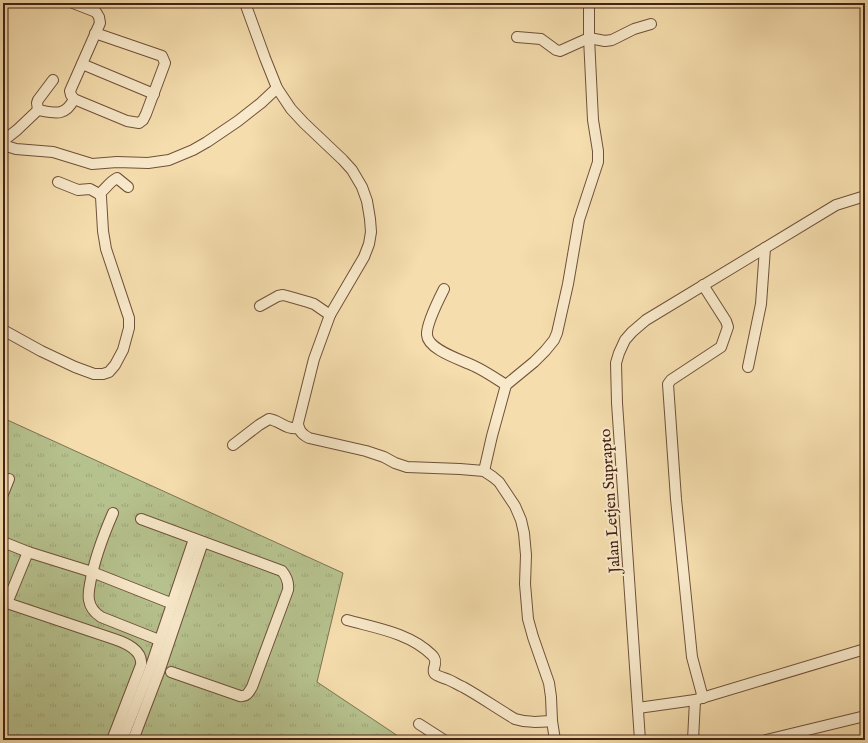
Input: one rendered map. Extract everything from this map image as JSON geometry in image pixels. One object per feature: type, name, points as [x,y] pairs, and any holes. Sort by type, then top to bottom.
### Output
[{"type":"street","points":[[73,3],[96,12],[100,23],[95,33],[70,91],[70,95],[74,99],[128,121],[139,123],[143,120],[146,114],[165,63],[162,56],[95,33]]},
{"type":"street","points":[[245,3],[277,88],[291,109],[352,170],[362,187],[367,201],[371,226],[369,244],[364,257],[330,316],[314,359],[298,423],[299,428],[305,436],[309,438],[366,451],[384,457],[395,463],[407,466],[484,471],[499,482],[515,506],[524,533],[526,555],[525,584],[528,619],[549,683],[555,740]]},
{"type":"street","points":[[484,471],[506,385],[534,362],[551,344],[557,332],[568,284],[579,220],[598,162],[598,151],[593,120],[589,3]]},
{"type":"street","points":[[517,37],[541,39],[556,50],[560,51],[589,38],[605,41],[612,40],[634,29],[651,24]]},
{"type":"street","points":[[82,64],[154,94]]},
{"type":"street","points":[[38,110],[38,100],[53,80]]},
{"type":"street","points":[[3,145],[16,150],[53,152],[92,164],[117,162],[148,163],[169,160],[193,150],[207,142],[238,121],[277,88]]},
{"type":"street","points":[[38,110],[58,113],[67,109],[74,99]]},
{"type":"street","points":[[3,141],[18,130],[38,110]]},
{"type":"street","points":[[100,194],[106,189],[111,181],[117,178],[128,187]]},
{"type":"street","points":[[58,182],[78,190],[90,189],[100,194]]},
{"type":"street","points":[[3,330],[41,351],[94,374],[109,372],[115,365],[127,336],[129,318],[106,249],[100,194]]},
{"type":"street","name":"Jalan Letjen Suprapto","points":[[640,740],[617,411],[616,363],[619,353],[625,340],[646,320],[836,205],[865,196]]},
{"type":"street","points":[[748,367],[761,304],[765,248]]},
{"type":"street","points":[[693,740],[699,699],[692,657],[676,499],[668,384],[671,380],[721,348],[728,327],[726,321],[703,285]]},
{"type":"street","points":[[444,289],[428,327],[428,340],[435,347],[446,354],[474,366],[506,385]]},
{"type":"street","points":[[260,306],[278,296],[283,295],[314,304],[330,316]]},
{"type":"street","points":[[233,445],[269,419],[272,419],[291,429],[299,428]]},
{"type":"street","points":[[3,494],[9,479]]},
{"type":"street","points":[[113,513],[92,572],[88,596],[89,602],[101,618],[159,640]]},
{"type":"street","points":[[141,519],[282,571],[289,582],[288,590],[252,687],[247,695],[240,696],[171,672]]},
{"type":"street","points":[[154,671],[159,640],[199,541]]},
{"type":"street","points":[[129,737],[154,671],[199,541]]},
{"type":"street","points":[[3,542],[28,552],[92,572],[173,604]]},
{"type":"street","points":[[28,552],[5,602],[114,639],[129,645],[140,656],[141,666],[112,740]]},
{"type":"street","points":[[347,620],[387,631],[414,642],[434,657],[436,661],[435,674],[450,680],[515,719],[529,722],[552,721]]},
{"type":"street","points":[[638,708],[699,699],[865,649]]},
{"type":"street","points":[[766,740],[865,716]]},
{"type":"street","points":[[419,724],[444,740]]},
{"type":"green space","points":[[3,418],[343,573],[317,682],[404,740],[3,740]]}]
